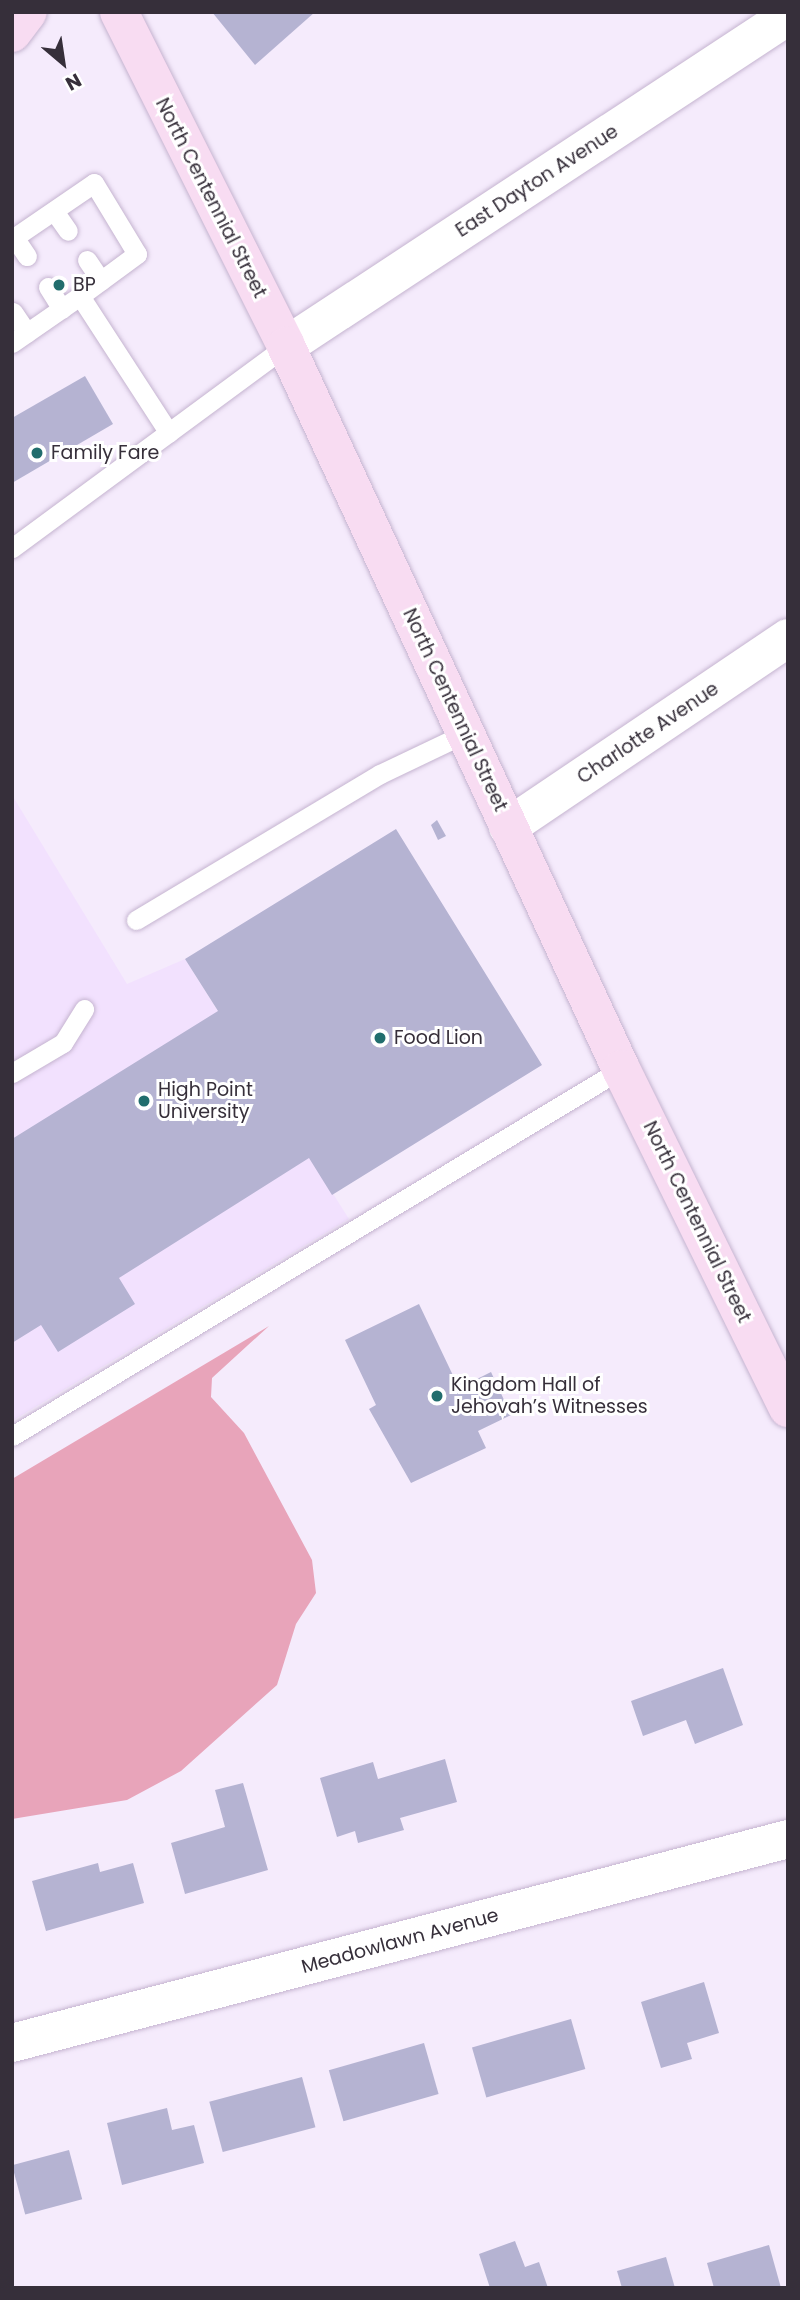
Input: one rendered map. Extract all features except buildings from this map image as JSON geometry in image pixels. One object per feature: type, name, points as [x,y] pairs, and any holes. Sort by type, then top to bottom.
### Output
[{"type":"main road","points":[[12,33],[27,12]]},
{"type":"main road","name":"North Centennial Street","points":[[119,12],[286,346],[621,1069],[788,1408]]},
{"type":"street","name":"East Dayton Avenue","points":[[286,346],[788,16]]},
{"type":"street","name":"Charlotte Avenue","points":[[508,827],[788,638]]},
{"type":"street","name":"Meadowlawn Avenue","points":[[12,2043],[788,1839]]},
{"type":"lane","points":[[13,312],[19,338],[137,254],[94,183],[13,238],[27,256]]},
{"type":"lane","points":[[54,211],[68,231]]},
{"type":"lane","points":[[87,260],[102,281]]},
{"type":"lane","points":[[48,287],[62,309]]},
{"type":"lane","points":[[80,296],[169,433]]},
{"type":"lane","points":[[12,548],[286,346]]},
{"type":"lane","points":[[136,920],[380,774],[466,733]]},
{"type":"lane","points":[[12,1073],[63,1043],[84,1009]]},
{"type":"lane","points":[[12,1436],[621,1069]]},
{"type":"shaded area","name":"High Point University","points":[[12,795],[127,984],[185,959],[349,1219],[12,1421]]},
{"type":"shaded area","points":[[269,1326],[212,1378],[211,1397],[244,1433],[312,1560],[316,1593],[296,1624],[277,1685],[181,1771],[127,1800],[12,1819],[12,1479]]},
{"type":"place","name":"BP","points":[[59,285]]},
{"type":"place","name":"Family Fare","points":[[37,453]]},
{"type":"place","name":"Food Lion","points":[[380,1038]]},
{"type":"place","name":"High Point University","points":[[144,1101]]},
{"type":"place","name":"Kingdom Hall of Jehovah’s Witnesses","points":[[437,1396]]}]
